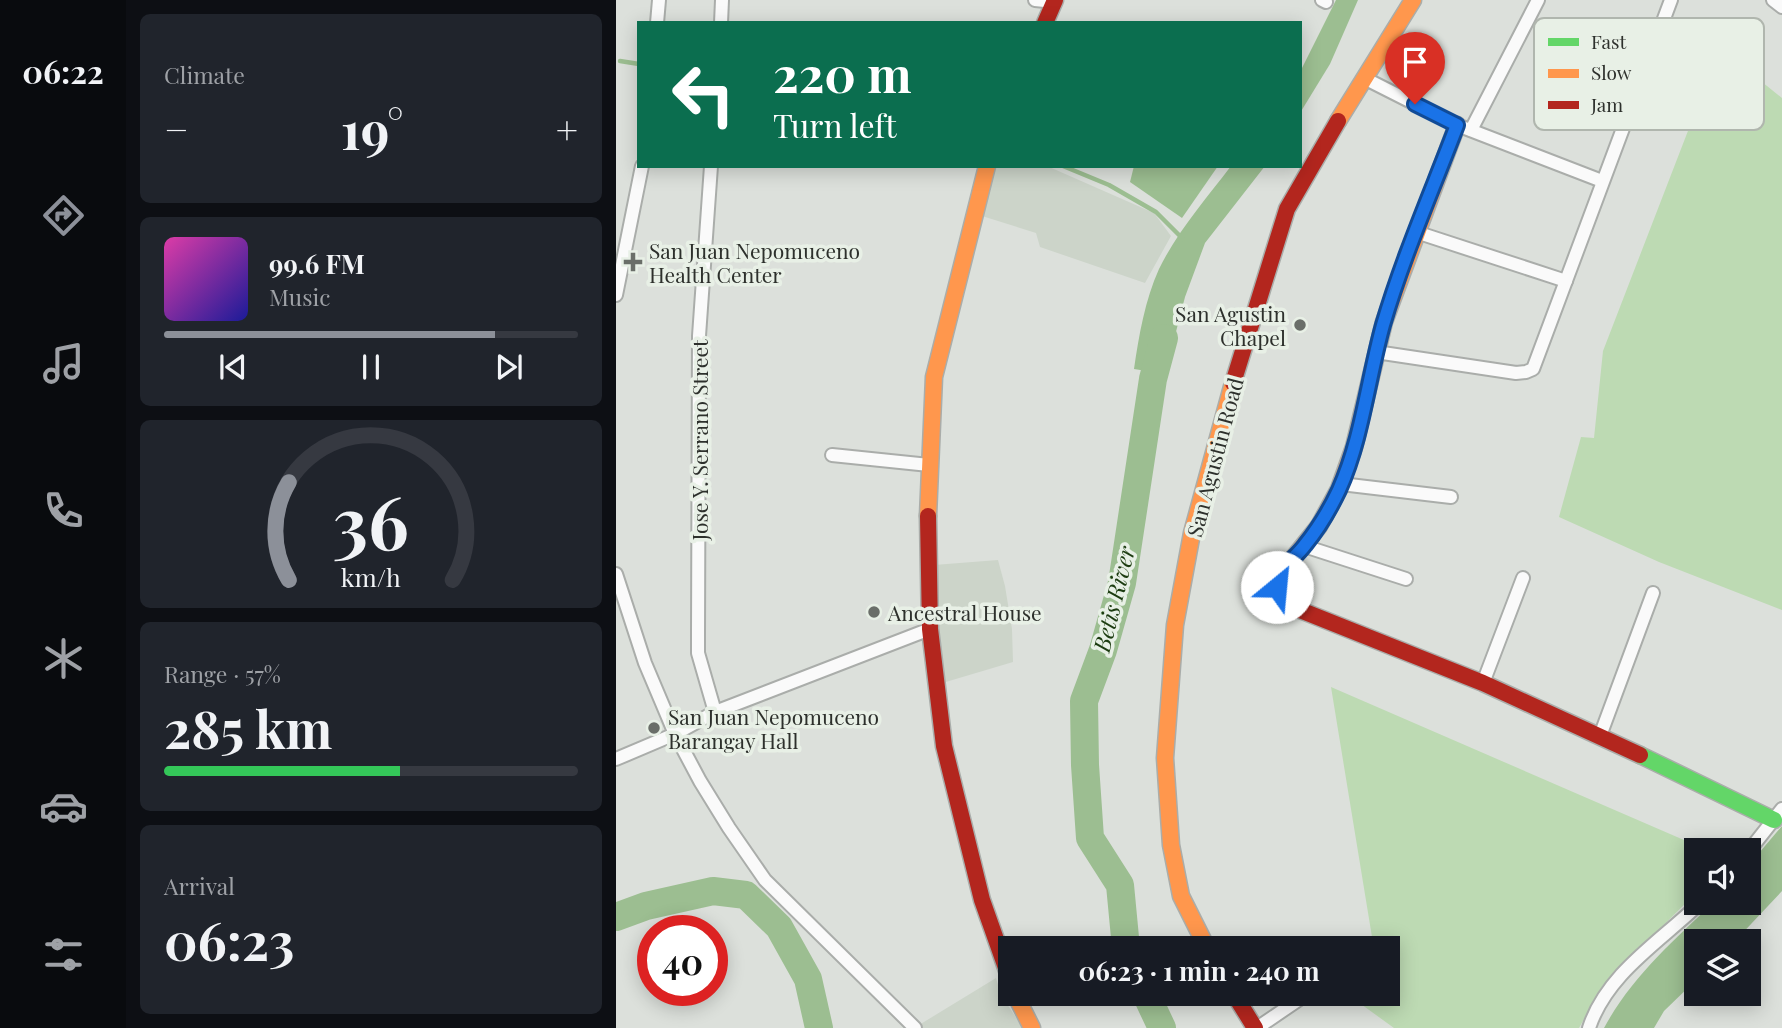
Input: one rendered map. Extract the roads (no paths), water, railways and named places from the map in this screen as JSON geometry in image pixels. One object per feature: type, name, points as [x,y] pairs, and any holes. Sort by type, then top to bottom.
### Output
[{"type":"street","points":[[657,21],[659,0]]},
{"type":"street","points":[[721,21],[722,0]]},
{"type":"street","points":[[1035,0],[1055,1],[1046,21]]},
{"type":"street","name":"San Agustin Road","points":[[1201,936],[1181,897],[1171,845],[1167,804],[1166,758],[1175,625],[1192,533],[1219,427],[1287,209],[1324,143],[1413,0]]},
{"type":"street","points":[[1538,0],[1464,128],[1416,232],[1376,352],[1353,447],[1341,484],[1319,526],[1284,567],[1278,577],[1277,587],[1289,606],[1483,683],[1778,815],[1759,838]]},
{"type":"street","points":[[1664,18],[1671,0]]},
{"type":"street","points":[[1773,0],[1782,7]]},
{"type":"street","points":[[1364,78],[1464,128],[1602,181]]},
{"type":"street","points":[[1376,352],[1497,371],[1527,372],[1533,369],[1621,130]]},
{"type":"street","points":[[616,295],[642,168]]},
{"type":"street","name":"Jose Y. Serrano Street","points":[[711,168],[699,336],[698,653],[715,712]]},
{"type":"street","points":[[986,168],[934,377],[929,465],[930,629],[944,746],[982,900],[998,945]]},
{"type":"street","points":[[1416,232],[1566,281]]},
{"type":"street","points":[[832,455],[929,465]]},
{"type":"street","points":[[1341,484],[1451,497]]},
{"type":"street","points":[[1304,546],[1405,579]]},
{"type":"street","points":[[616,574],[645,663],[675,734],[711,800],[765,880],[915,1028]]},
{"type":"street","points":[[1483,683],[1524,578]]},
{"type":"street","points":[[1600,736],[1653,593]]},
{"type":"street","points":[[617,757],[675,734],[715,712],[930,629]]},
{"type":"street","points":[[1589,1028],[1609,990],[1643,952],[1686,915]]},
{"type":"street","points":[[1021,1006],[1032,1028]]},
{"type":"street","points":[[1242,1006],[1256,1028],[1289,1006]]},
{"type":"waterway","points":[[620,61],[637,64]]},
{"type":"waterway","points":[[1068,168],[1109,185],[1156,212],[1183,239]]},
{"type":"waterway","name":"Betis River","points":[[1125,936],[1120,885],[1090,838],[1084,701],[1103,650],[1122,583],[1153,379],[1164,338]]},
{"type":"waterway","points":[[616,917],[646,906],[713,891],[746,895],[779,927],[808,979],[819,1028]]},
{"type":"waterway","name":"Betis River","points":[[1152,1006],[1162,1028]]},
{"type":"place","name":"San Juan Nepomuceno Health Center","points":[[633,262]]},
{"type":"place","name":"San Agustin Chapel","points":[[1300,325]]},
{"type":"place","name":"Ancestral House","points":[[874,612]]},
{"type":"place","name":"San Juan Nepomuceno Barangay Hall","points":[[654,728]]}]
